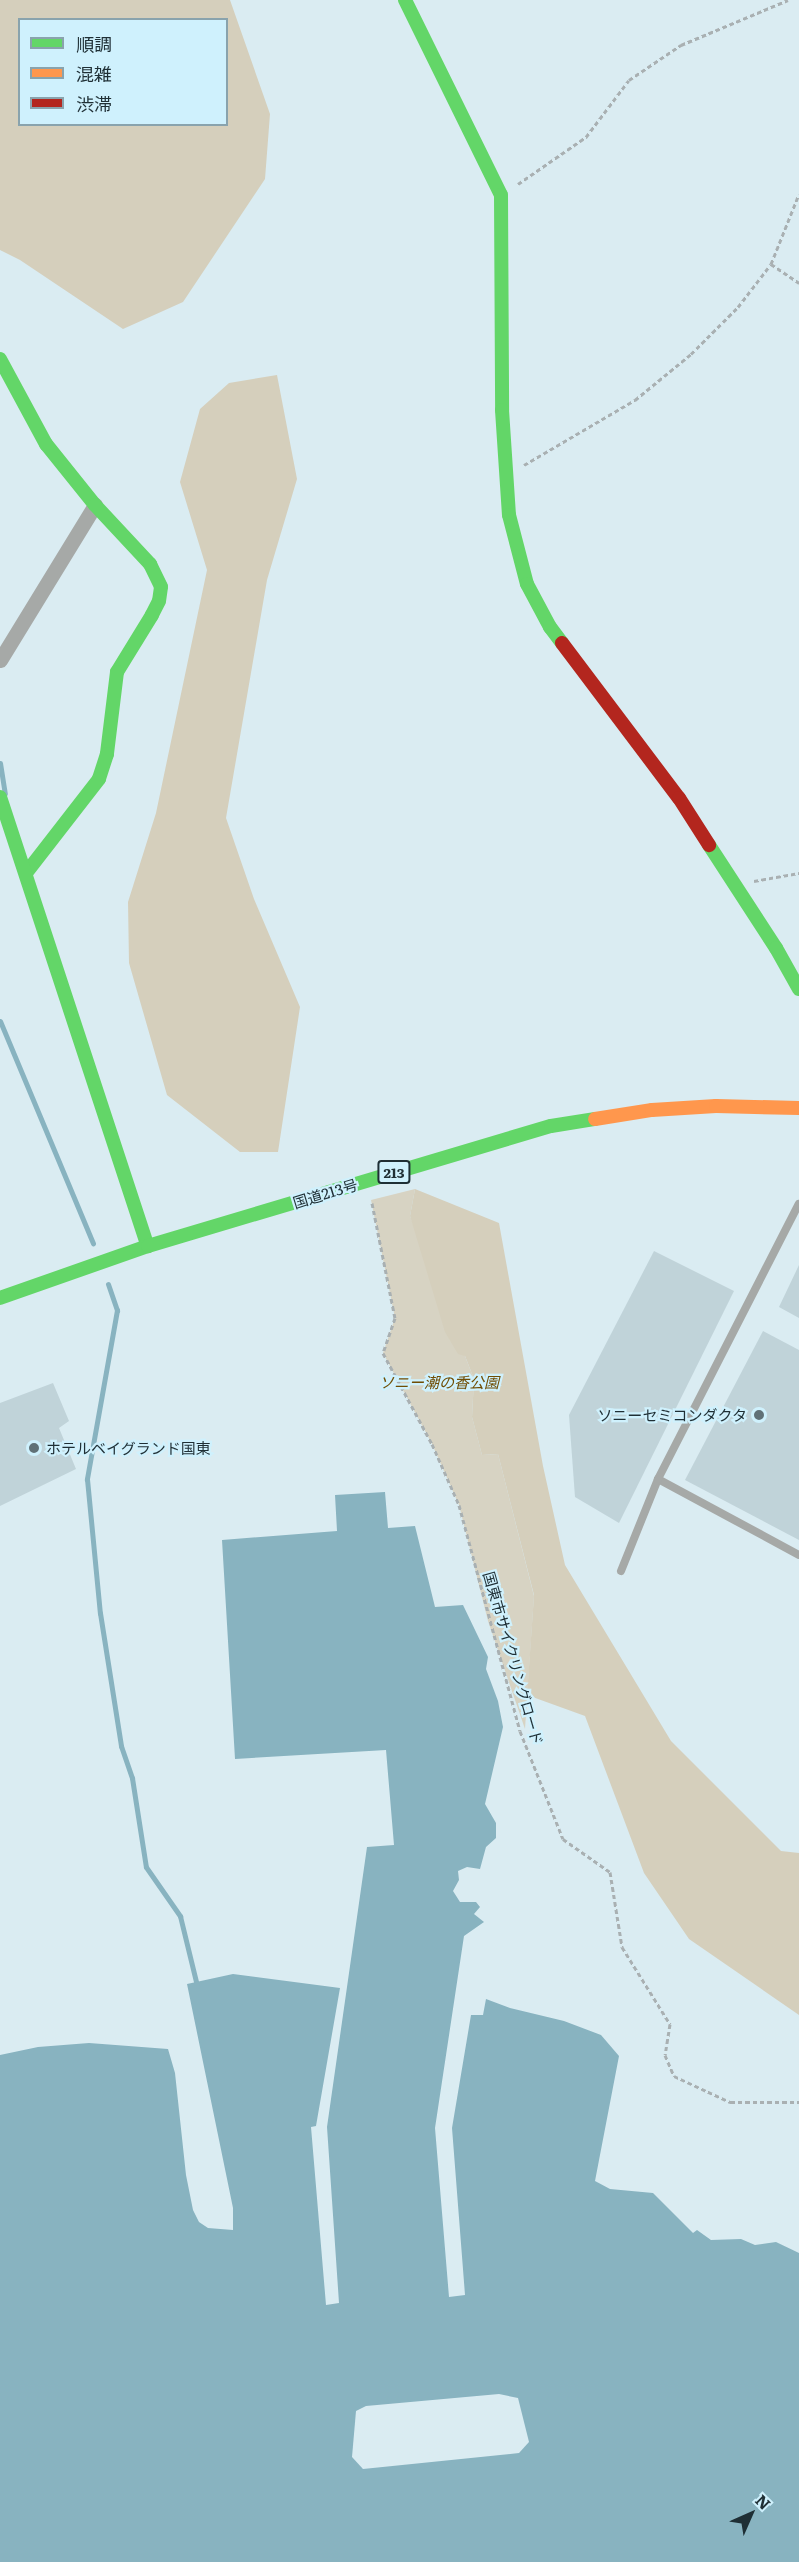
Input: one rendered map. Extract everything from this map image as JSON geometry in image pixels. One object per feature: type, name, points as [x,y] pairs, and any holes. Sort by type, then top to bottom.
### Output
[{"type":"main road","points":[[405,0],[501,195],[502,410],[506,475],[509,515],[526,584],[541,614],[679,798],[799,989]]},
{"type":"main road","points":[[0,359],[29,418],[46,444],[95,505],[158,575],[161,587],[159,601],[117,672],[107,754],[99,779],[26,873]]},
{"type":"main road","points":[[0,797],[148,1246]]},
{"type":"main road","name":"国道213号","points":[[0,1298],[148,1246],[551,1126],[652,1110],[716,1106],[799,1108]]},
{"type":"street","points":[[0,660],[95,505]]},
{"type":"lane","points":[[621,1571],[658,1479],[799,1204]]},
{"type":"lane","points":[[658,1479],[799,1555]]},
{"type":"path","points":[[501,195],[586,137],[629,80],[681,45],[788,0]]},
{"type":"path","points":[[506,475],[567,441],[658,384],[738,307],[771,264],[799,194]]},
{"type":"path","points":[[771,264],[799,283]]},
{"type":"path","points":[[735,884],[799,873]]},
{"type":"path","name":"国東市サイクリングロード","points":[[371,1200],[395,1318],[383,1353],[432,1444],[459,1505],[520,1731],[563,1839],[610,1872],[622,1947],[670,2024],[666,2055],[674,2076],[730,2102],[799,2102]]},
{"type":"green space","name":"ソニー潮の香公園","points":[[415,1189],[410,1216],[474,1379],[472,1417],[482,1455],[498,1454],[534,1596],[525,1729],[488,1621],[459,1505],[432,1444],[383,1353],[395,1318],[371,1200]]},
{"type":"shaded area","points":[[0,0],[230,0],[270,114],[265,179],[183,302],[123,329],[20,260],[0,250]]},
{"type":"shaded area","points":[[277,375],[297,479],[267,580],[226,818],[254,899],[300,1007],[278,1152],[240,1152],[167,1095],[129,963],[128,902],[156,813],[207,570],[180,482],[200,409],[229,383]]},
{"type":"shaded area","points":[[415,1189],[499,1223],[543,1466],[565,1565],[671,1741],[781,1851],[799,1853],[799,2015],[689,1939],[644,1873],[585,1716],[527,1695],[534,1595],[498,1454],[482,1455],[472,1417],[474,1379],[465,1356],[458,1354],[445,1332],[410,1216]]},
{"type":"water","points":[[385,1492],[388,1528],[415,1526],[435,1607],[463,1605],[488,1657],[486,1669],[498,1701],[503,1727],[485,1804],[496,1823],[496,1838],[486,1847],[480,1869],[467,1867],[458,1871],[459,1880],[453,1891],[460,1902],[476,1902],[480,1907],[474,1914],[484,1922],[464,1936],[435,2128],[449,2297],[465,2295],[452,2128],[471,2015],[483,2015],[486,1999],[510,2008],[564,2021],[601,2035],[619,2056],[595,2181],[610,2189],[653,2193],[693,2233],[697,2230],[711,2240],[741,2239],[755,2245],[776,2242],[799,2253],[799,2562],[0,2562],[0,2055],[38,2047],[89,2043],[168,2049],[175,2073],[186,2175],[193,2210],[199,2222],[208,2228],[233,2230],[233,2208],[187,1984],[233,1974],[340,1988],[316,2126],[311,2127],[326,2305],[339,2303],[327,2127],[367,1847],[394,1845],[386,1750],[235,1759],[222,1540],[337,1531],[335,1495]]},
{"type":"pier","points":[[499,2394],[518,2398],[529,2442],[519,2453],[363,2469],[352,2457],[356,2411],[366,2406]]},
{"type":"building","points":[[654,1251],[734,1291],[619,1523],[575,1497],[569,1415]]},
{"type":"building","points":[[799,1265],[799,1318],[779,1307]]},
{"type":"building","name":"ソニーセミコンダクタ","points":[[763,1331],[799,1350],[799,1540],[685,1480]]},
{"type":"building","name":"ホテルベイグランド国東","points":[[53,1383],[69,1421],[59,1428],[76,1469],[0,1506],[0,1403]]},
{"type":"waterway","points":[[0,763],[5,794]]},
{"type":"waterway","points":[[0,1021],[93,1243]]},
{"type":"waterway","points":[[108,1284],[117,1310],[87,1479],[100,1613],[121,1746],[132,1778],[146,1867],[180,1916],[197,1986]]},
{"type":"traffic: fast","points":[[405,0],[501,195],[502,410],[509,515],[527,584],[550,627],[562,643]]},
{"type":"traffic: fast","points":[[0,359],[46,444],[95,505],[150,564],[161,587],[159,601],[152,615],[117,672],[107,754],[99,779],[26,873]]},
{"type":"traffic: fast","points":[[0,797],[148,1246]]},
{"type":"traffic: fast","points":[[709,845],[776,948],[799,989]]},
{"type":"traffic: fast","points":[[0,1298],[148,1246],[551,1126],[595,1119]]},
{"type":"traffic: slow","points":[[595,1119],[652,1110],[716,1106],[799,1108]]},
{"type":"traffic: jam","points":[[562,643],[679,798],[709,845]]},
{"type":"place","name":"ソニーセミコンダクタ","points":[[759,1415]]},
{"type":"place","name":"ホテルベイグランド国東","points":[[34,1448]]}]
